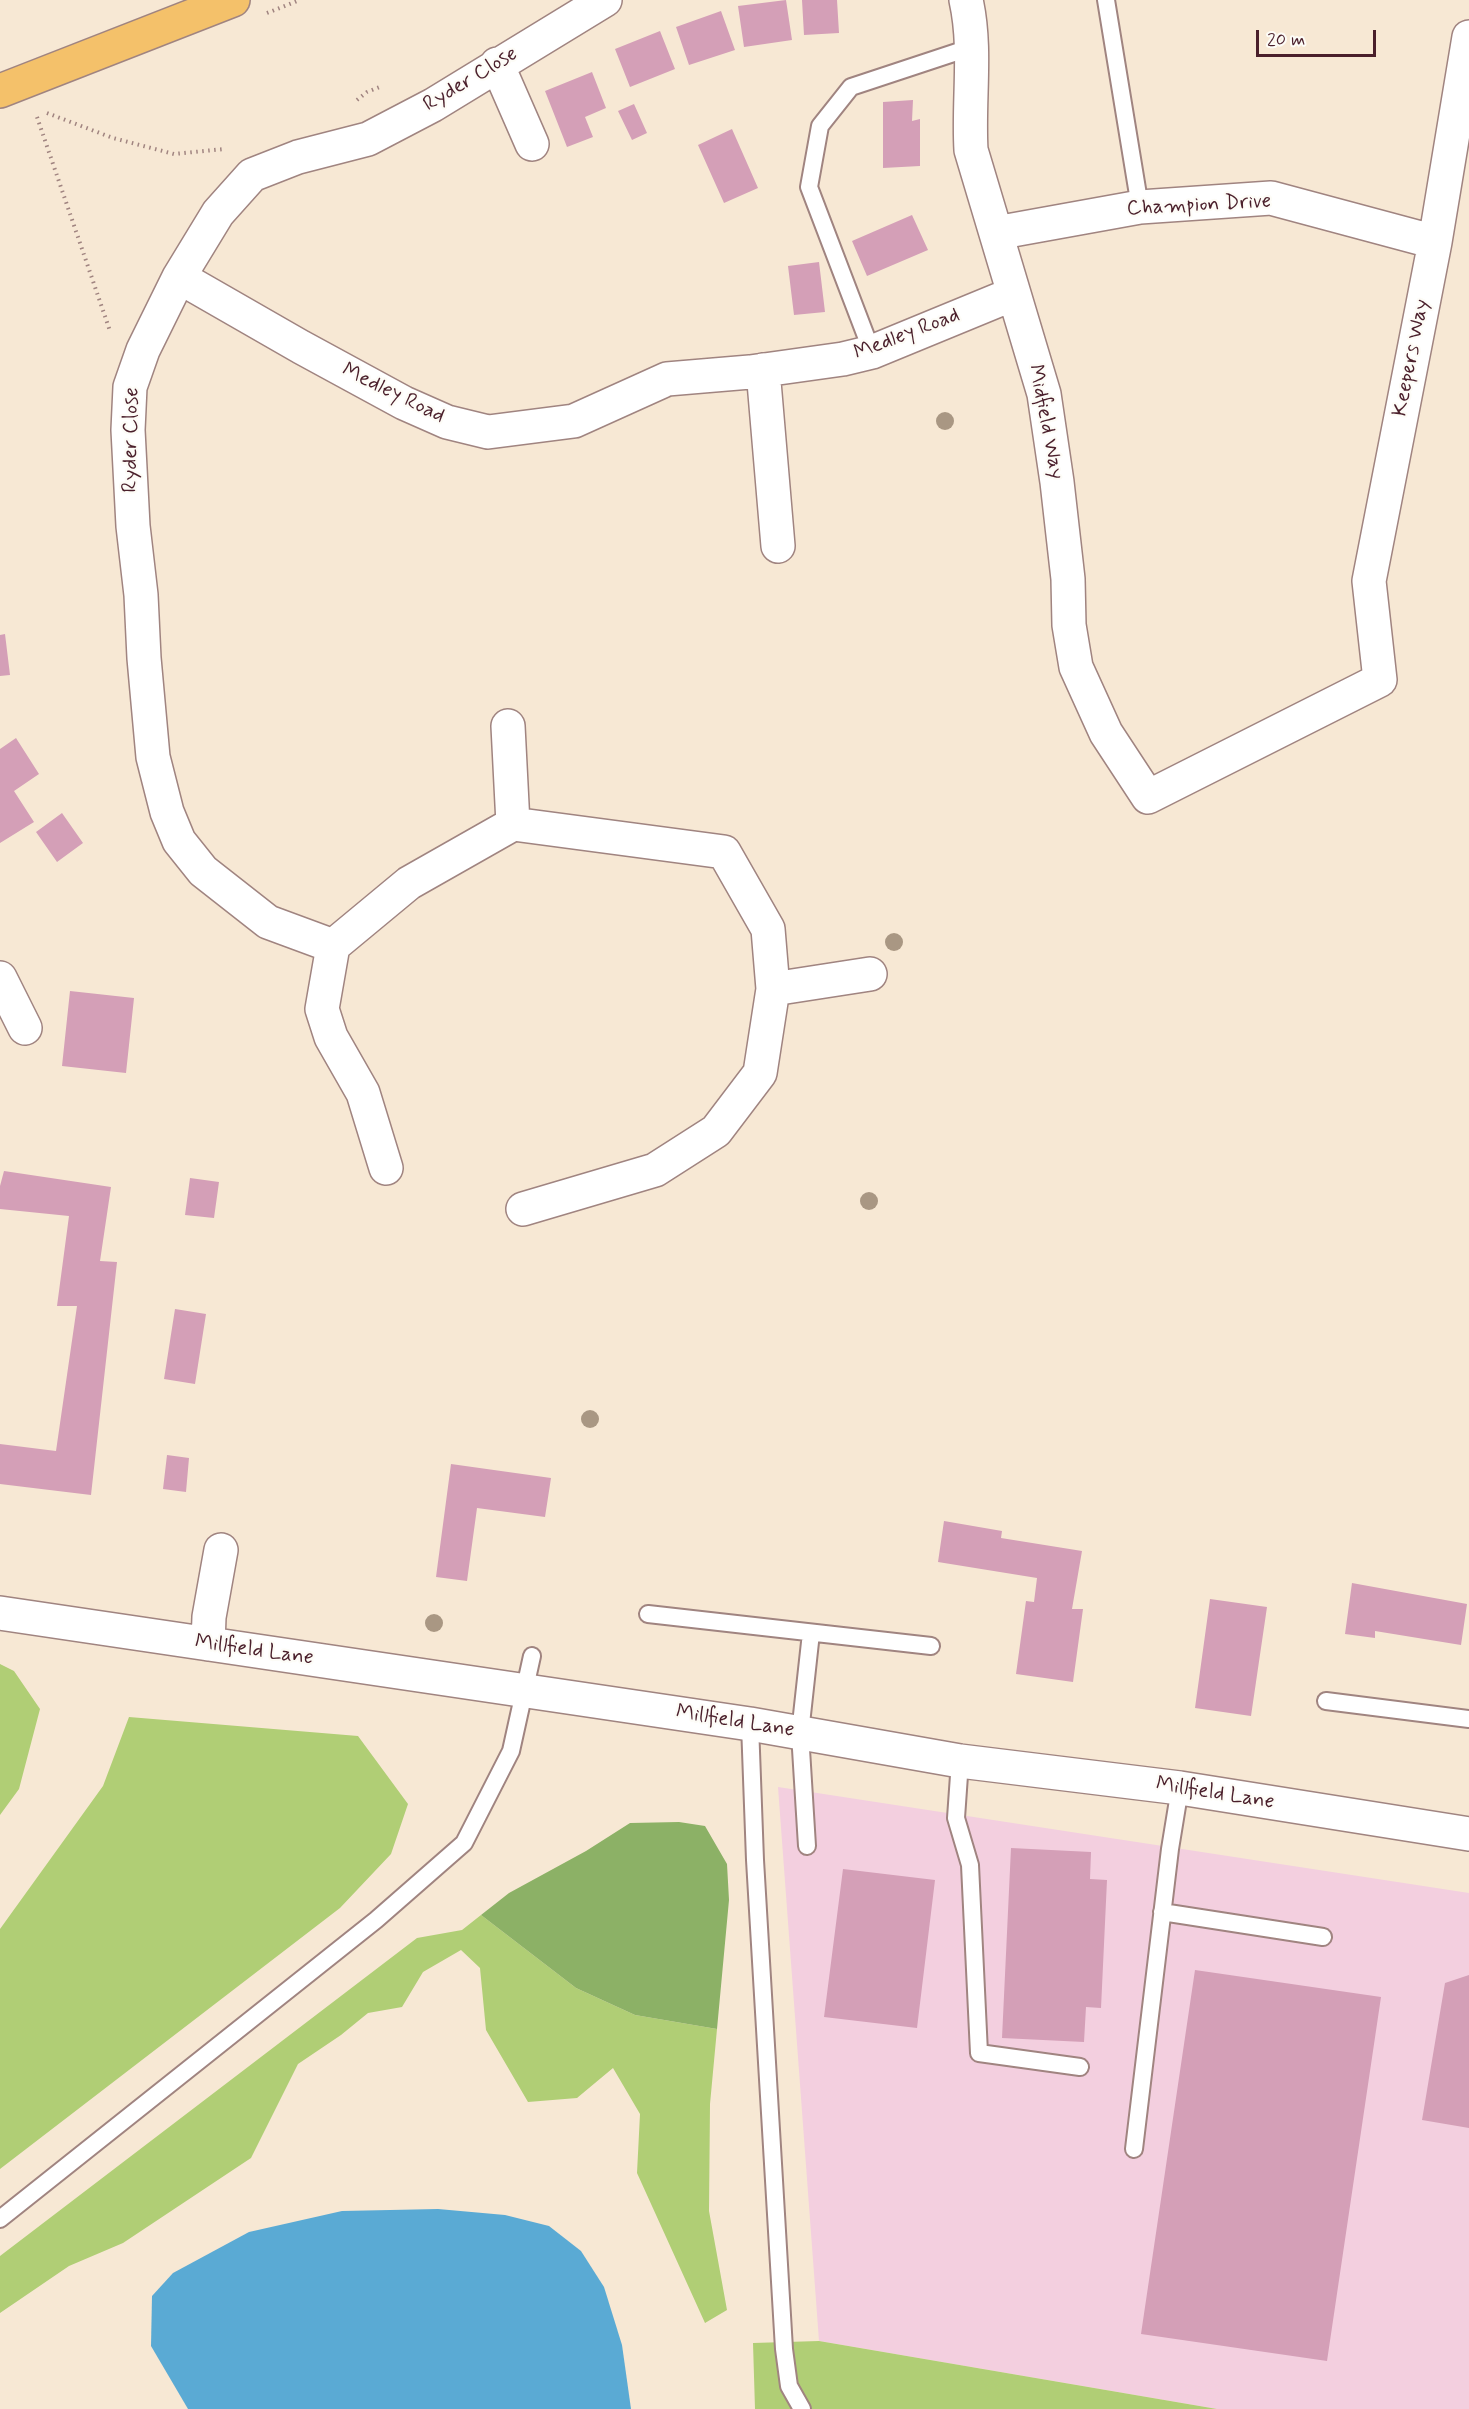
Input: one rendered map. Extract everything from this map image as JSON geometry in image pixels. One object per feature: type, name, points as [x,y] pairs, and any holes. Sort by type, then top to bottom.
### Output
[{"type":"main road","points":[[0,91],[233,0]]},
{"type":"street","name":"Ryder Close","points":[[333,946],[268,922],[203,871],[179,841],[167,812],[153,757],[141,595],[133,526],[128,430],[129,387],[143,350],[179,277],[218,213],[252,175],[298,157],[368,140],[433,105],[605,0]]},
{"type":"street","name":"Midfield Way","points":[[966,0],[972,47],[969,114],[971,150],[1044,394],[1068,579],[1069,625],[1077,667],[1106,733],[1148,797]]},
{"type":"street","name":"Keepers Way","points":[[1148,797],[1380,680],[1369,581],[1435,242],[1469,37]]},
{"type":"street","points":[[497,64],[532,144]]},
{"type":"street","name":"Champion Drive","points":[[996,233],[1140,207],[1271,198],[1435,242]]},
{"type":"street","name":"Medley Road","points":[[179,277],[404,403],[447,422],[488,432],[574,421],[667,379],[763,370],[843,359],[872,352],[1013,294]]},
{"type":"street","points":[[763,370],[778,546]]},
{"type":"street","points":[[508,726],[513,824]]},
{"type":"street","points":[[386,1168],[363,1093],[331,1037],[322,1009],[333,946],[409,883],[513,824],[724,852],[768,929],[773,989],[760,1073],[716,1131],[655,1170],[523,1209]]},
{"type":"street","points":[[773,989],[870,974]]},
{"type":"street","points":[[0,978],[25,1028]]},
{"type":"street","points":[[208,1644],[209,1617],[221,1550]]},
{"type":"street","name":"Millfield Lane","points":[[0,1613],[750,1724],[960,1761],[1180,1788],[1469,1834]]},
{"type":"lane","points":[[1106,0],[1140,207]]},
{"type":"lane","points":[[872,352],[808,187],[820,126],[851,87],[972,47]]},
{"type":"lane","points":[[648,1614],[931,1646]]},
{"type":"lane","points":[[807,1846],[800,1733],[811,1633]]},
{"type":"lane","points":[[0,2219],[376,1920],[464,1843],[511,1751],[532,1656]]},
{"type":"lane","points":[[1326,1701],[1469,1719]]},
{"type":"lane","points":[[750,1724],[755,1860],[784,2349],[789,2386],[802,2409]]},
{"type":"lane","points":[[960,1761],[956,1818],[970,1865],[979,2052],[1080,2067]]},
{"type":"lane","points":[[1134,2149],[1162,1912],[1180,1788]]},
{"type":"lane","points":[[1162,1912],[1323,1937]]},
{"type":"path","points":[[351,106],[367,92],[388,84]]},
{"type":"path","points":[[33,108],[110,331]]},
{"type":"path","points":[[44,112],[113,138],[174,154],[232,149]]},
{"type":"shaded area","points":[[778,1787],[1469,1893],[1469,2409],[1217,2409],[819,2341]]},
{"type":"green space","points":[[0,1664],[14,1671],[40,1709],[19,1789],[0,1815]]},
{"type":"green space","points":[[129,1717],[358,1736],[408,1804],[391,1854],[340,1908],[0,2169],[0,1929],[103,1786]]},
{"type":"green space","points":[[679,1822],[705,1826],[727,1864],[729,1900],[717,2029],[635,2015],[576,1988],[481,1915],[509,1893],[586,1851],[630,1823]]},
{"type":"green space","points":[[481,1915],[576,1988],[635,2015],[717,2029],[710,2104],[709,2211],[727,2310],[705,2323],[637,2173],[640,2114],[613,2068],[577,2098],[528,2102],[486,2030],[480,1968],[461,1950],[423,1972],[402,2007],[368,2013],[341,2035],[298,2064],[251,2158],[123,2243],[69,2266],[0,2313],[0,2256],[417,1938],[462,1930]]},
{"type":"green space","points":[[819,2341],[1217,2409],[755,2409],[753,2343]]},
{"type":"water","points":[[438,2209],[505,2215],[549,2226],[581,2251],[604,2287],[622,2345],[631,2409],[188,2409],[151,2346],[152,2296],[173,2273],[249,2232],[342,2211]]},
{"type":"building","points":[[786,0],[792,40],[744,47],[738,6]]},
{"type":"building","points":[[802,0],[837,0],[839,33],[804,35]]},
{"type":"building","points":[[721,11],[735,50],[689,65],[676,27]]},
{"type":"building","points":[[660,31],[675,69],[630,87],[615,49]]},
{"type":"building","points":[[592,72],[606,108],[585,117],[593,137],[567,147],[545,91]]},
{"type":"building","points":[[913,100],[912,121],[920,119],[920,166],[883,168],[883,102]]},
{"type":"building","points":[[634,104],[647,133],[632,140],[618,111]]},
{"type":"building","points":[[732,129],[758,188],[724,203],[698,145]]},
{"type":"building","points":[[912,215],[928,250],[867,276],[852,241]]},
{"type":"building","points":[[819,262],[825,312],[794,315],[788,266]]},
{"type":"building","points":[[5,634],[10,675],[0,676],[0,635]]},
{"type":"building","points":[[16,738],[39,774],[14,791],[34,822],[0,843],[0,749]]},
{"type":"building","points":[[62,813],[83,843],[57,862],[36,832]]},
{"type":"building","points":[[70,991],[134,998],[126,1073],[62,1066]]},
{"type":"building","points":[[4,1171],[111,1187],[100,1261],[117,1262],[91,1495],[0,1484],[0,1444],[56,1451],[77,1306],[57,1306],[69,1216],[0,1209],[0,1186]]},
{"type":"building","points":[[190,1178],[219,1182],[214,1218],[185,1215]]},
{"type":"building","points":[[175,1309],[206,1314],[195,1384],[164,1379]]},
{"type":"building","points":[[167,1455],[189,1458],[186,1492],[163,1489]]},
{"type":"building","points":[[451,1464],[551,1478],[545,1517],[477,1508],[467,1581],[436,1577]]},
{"type":"building","points":[[944,1521],[1002,1531],[1001,1538],[1082,1551],[1072,1609],[1083,1609],[1073,1682],[1016,1674],[1026,1601],[1034,1602],[1037,1578],[938,1562]]},
{"type":"building","points":[[1352,1583],[1467,1604],[1461,1645],[1375,1631],[1375,1638],[1345,1634]]},
{"type":"building","points":[[1210,1599],[1267,1607],[1251,1716],[1195,1708]]},
{"type":"building","points":[[1011,1848],[1091,1852],[1090,1879],[1107,1880],[1101,2008],[1086,2007],[1084,2042],[1002,2038]]},
{"type":"building","points":[[843,1869],[935,1880],[917,2028],[824,2017]]},
{"type":"building","points":[[1195,1970],[1381,1997],[1327,2361],[1141,2334]]},
{"type":"building","points":[[1469,1975],[1469,2128],[1422,2120],[1445,1983]]}]
